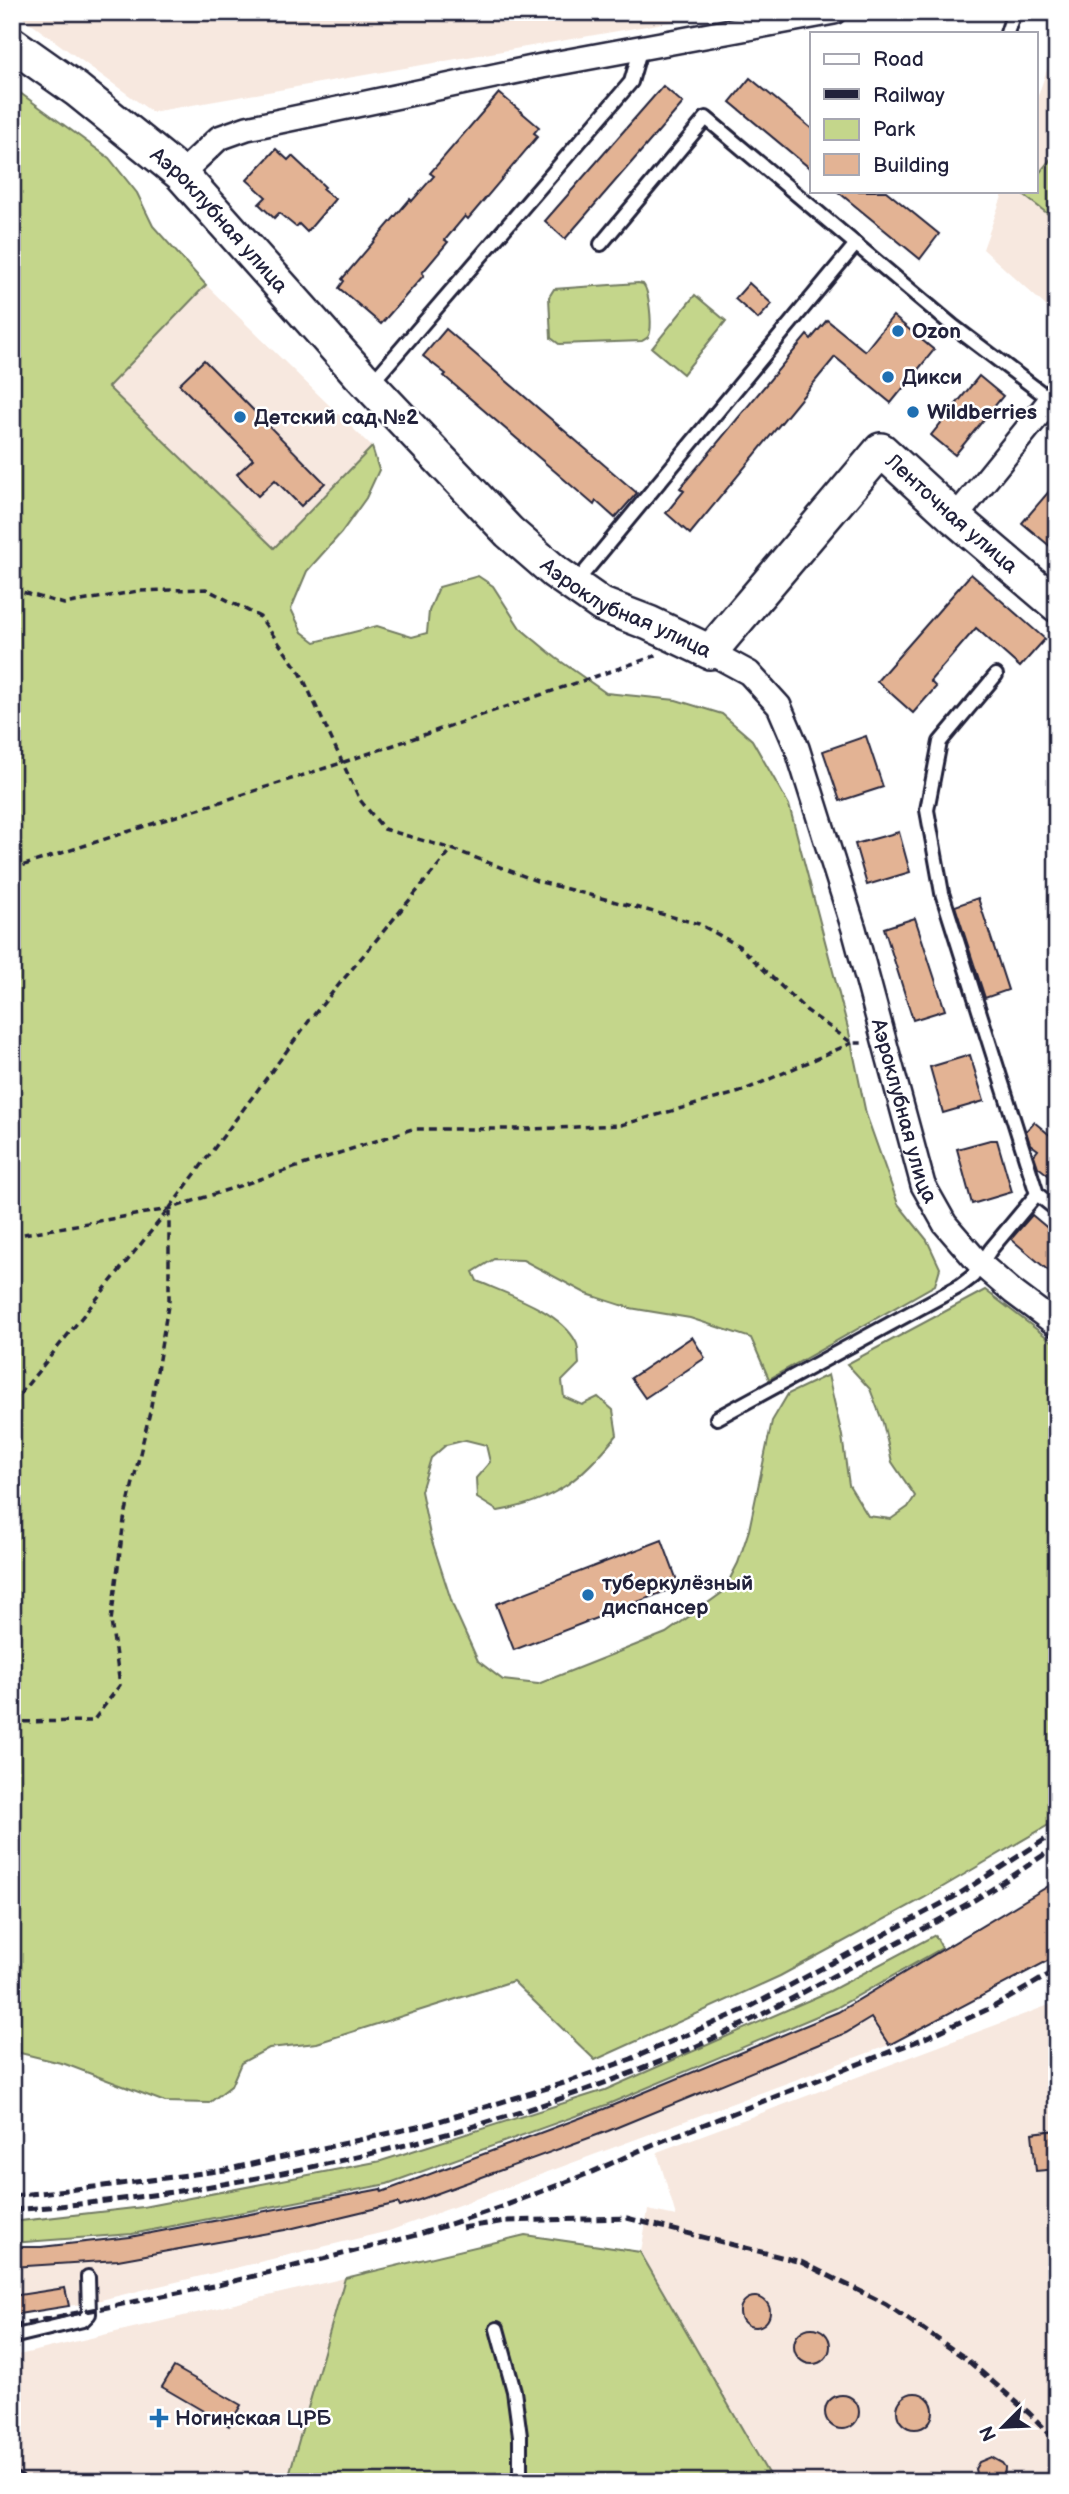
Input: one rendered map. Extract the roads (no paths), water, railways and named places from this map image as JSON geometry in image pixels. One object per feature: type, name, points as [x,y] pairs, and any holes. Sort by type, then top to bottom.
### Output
[{"type":"street","points":[[181,174],[219,138],[247,128],[542,66],[834,12]]},
{"type":"street","name":"Аэроклубная улица","points":[[12,44],[77,90],[181,174],[370,385],[509,531],[574,586],[602,605],[702,648],[749,673],[779,706],[797,748],[854,929],[923,1185],[945,1224],[981,1265],[1057,1325]]},
{"type":"street","points":[[955,518],[1054,396]]},
{"type":"street","name":"Ленточная улица","points":[[702,648],[881,450],[955,518],[1057,605]]},
{"type":"lane","points":[[1007,32],[1014,12]]},
{"type":"lane","points":[[370,385],[631,82],[641,47]]},
{"type":"lane","points":[[601,244],[706,118],[953,326],[1054,396]]},
{"type":"lane","points":[[574,586],[856,244]]},
{"type":"lane","points":[[996,675],[940,742],[927,810],[943,893],[1037,1194],[1057,1210]]},
{"type":"lane","points":[[717,1418],[960,1286],[973,1276],[991,1249],[1037,1194]]},
{"type":"lane","points":[[12,2337],[83,2320],[89,2314],[88,2277]]},
{"type":"lane","points":[[497,2329],[514,2391],[520,2436],[520,2482]]},
{"type":"lane","points":[[12,2478],[18,2482]]},
{"type":"railway","points":[[12,2196],[225,2170],[426,2125],[564,2083],[631,2059],[748,2008],[954,1897],[1057,1832]]},
{"type":"railway","points":[[12,2210],[183,2191],[354,2158],[522,2111],[603,2083],[683,2052],[759,2016],[946,1916],[1057,1846]]},
{"type":"railway","points":[[12,2326],[218,2285],[417,2235],[504,2206],[925,2038],[995,2006],[1057,1970]]},
{"type":"railway","points":[[462,2228],[505,2221],[627,2218],[801,2262],[886,2304],[965,2358],[1057,2441]]},
{"type":"place","name":"Ozon","points":[[898,331]]},
{"type":"place","name":"Дикси","points":[[888,377]]},
{"type":"place","name":"Wildberries","points":[[913,412]]},
{"type":"place","name":"Детский сад №2","points":[[240,417]]},
{"type":"place","name":"туберкулёзный диспансер","points":[[588,1595]]},
{"type":"place","name":"Ногинская ЦРБ","points":[[159,2418]]}]
